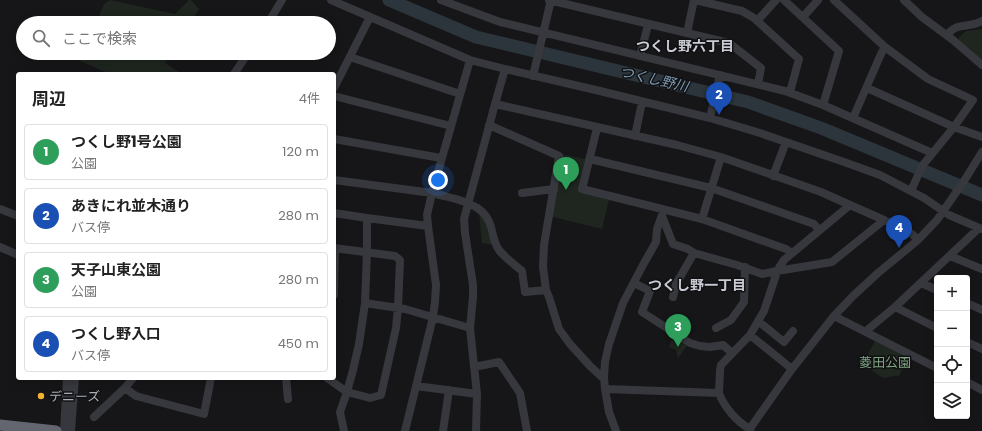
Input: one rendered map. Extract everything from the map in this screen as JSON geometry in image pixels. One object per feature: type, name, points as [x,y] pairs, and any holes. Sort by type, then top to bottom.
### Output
[{"type":"highway","points":[[0,425],[56,431]]},
{"type":"street","points":[[272,16],[282,0]]},
{"type":"street","points":[[331,0],[470,60],[710,118],[844,162],[880,175],[912,191],[963,222],[981,229],[895,307],[866,331]]},
{"type":"street","points":[[441,0],[500,22],[790,92],[854,118],[932,153]]},
{"type":"street","points":[[533,76],[550,0],[648,25],[729,43],[761,68],[758,84]]},
{"type":"street","points":[[687,33],[694,0],[742,11],[758,21],[799,59],[790,92]]},
{"type":"street","points":[[758,21],[776,0]]},
{"type":"street","points":[[784,0],[839,51],[823,105]]},
{"type":"street","points":[[803,17],[818,0]]},
{"type":"street","points":[[834,0],[885,47],[928,79],[972,100],[954,127],[922,166],[912,191]]},
{"type":"street","points":[[904,0],[922,17],[947,35],[982,65]]},
{"type":"street","points":[[336,84],[370,17]]},
{"type":"street","points":[[947,35],[956,27],[977,24],[982,21]]},
{"type":"street","points":[[640,56],[648,25]]},
{"type":"street","points":[[854,118],[885,47]]},
{"type":"street","points":[[350,57],[460,94]]},
{"type":"street","points":[[235,72],[243,60]]},
{"type":"street","points":[[404,431],[433,317],[435,302],[436,286],[428,226],[428,215],[441,158],[470,60]]},
{"type":"street","points":[[476,431],[477,394],[470,328],[473,286],[464,219],[505,69]]},
{"type":"street","points":[[710,118],[720,75]]},
{"type":"street","points":[[867,88],[954,127],[982,137]]},
{"type":"street","points":[[336,97],[451,126]]},
{"type":"street","points":[[635,136],[642,102]]},
{"type":"street","points":[[495,104],[677,145],[721,157],[821,192],[884,220],[912,234],[918,240]]},
{"type":"street","points":[[490,126],[559,156],[544,245],[543,267],[546,290],[559,329],[570,344],[590,366],[602,377],[604,377]]},
{"type":"street","points":[[597,128],[582,189],[663,213],[702,219],[786,249],[792,253]]},
{"type":"street","points":[[336,139],[441,158]]},
{"type":"street","points":[[773,176],[786,142]]},
{"type":"street","points":[[850,205],[784,260],[777,271],[764,311],[750,335],[721,365],[719,392],[722,400],[734,416],[750,430],[792,369],[834,316],[863,287],[918,240],[943,211],[982,152]]},
{"type":"street","points":[[702,219],[721,157]]},
{"type":"street","points":[[590,160],[711,188],[814,224],[819,230]]},
{"type":"street","points":[[336,180],[432,193],[473,204],[481,209],[486,216],[491,225],[493,239],[503,256],[522,271],[525,292],[546,290]]},
{"type":"street","points":[[522,193],[554,189]]},
{"type":"street","points":[[0,209],[16,215]]},
{"type":"street","points":[[336,213],[428,226]]},
{"type":"street","points":[[663,213],[673,244],[688,249],[694,253],[762,274],[832,262],[884,220]]},
{"type":"street","points":[[616,431],[609,412],[605,389],[605,362],[608,344],[623,303],[656,242],[657,229],[663,213]]},
{"type":"street","points":[[344,431],[340,412],[347,392],[359,344],[365,304],[367,218]]},
{"type":"street","points":[[0,247],[16,254]]},
{"type":"street","points":[[330,380],[347,392],[370,398],[381,395],[396,328],[398,308],[400,260],[395,256],[336,248]]},
{"type":"street","points":[[673,297],[676,284],[694,253]]},
{"type":"street","points":[[950,256],[982,269]]},
{"type":"street","points":[[716,328],[731,320],[744,302],[745,268]]},
{"type":"street","points":[[634,283],[650,291],[642,312],[690,343],[710,347],[723,345],[732,353]]},
{"type":"street","points":[[921,283],[934,289]]},
{"type":"street","points":[[365,304],[405,309],[470,328]]},
{"type":"street","points":[[970,304],[982,310]]},
{"type":"street","points":[[895,307],[934,326]]},
{"type":"street","points":[[834,316],[934,366]]},
{"type":"street","points":[[758,321],[784,342],[793,334]]},
{"type":"street","points":[[750,335],[792,369]]},
{"type":"street","points":[[970,343],[982,349]]},
{"type":"street","points":[[474,367],[500,362],[520,393],[527,431]]},
{"type":"street","points":[[64,431],[67,380]]},
{"type":"street","points":[[71,431],[75,380]]},
{"type":"street","points":[[94,417],[131,380]]},
{"type":"street","points":[[124,388],[136,396],[204,414],[211,380]]},
{"type":"street","points":[[286,380],[288,399]]},
{"type":"street","points":[[969,383],[982,390]]},
{"type":"street","points":[[416,386],[477,394]]},
{"type":"street","points":[[605,389],[719,392]]},
{"type":"street","points":[[443,431],[449,390]]},
{"type":"green space","points":[[110,0],[175,14],[189,0],[191,0],[199,9],[194,16],[99,16],[104,4]]},
{"type":"green space","points":[[982,29],[982,61],[959,42],[959,37],[966,31]]},
{"type":"green space","points":[[167,60],[165,63],[179,72],[105,72],[80,61]]},
{"type":"green space","points":[[561,154],[585,159],[578,192],[609,200],[602,229],[549,216]]},
{"type":"green space","points":[[479,212],[487,225],[488,234],[493,245],[482,243]]},
{"type":"green space","points":[[673,337],[687,346],[678,358],[676,350],[669,347]]},
{"type":"green space","name":"菱田公園","points":[[875,341],[908,357],[899,376],[883,378],[863,363]]},
{"type":"waterway","name":"つくし野川","points":[[389,0],[476,37],[748,102],[821,128],[982,195]]},
{"type":"place","name":"あきにれ並木通り","points":[[719,115]]},
{"type":"place","name":"つくし野1号公園","points":[[566,190]]},
{"type":"place","name":"つくし野入口","points":[[899,248]]},
{"type":"place","name":"天子山東公園","points":[[678,347]]},
{"type":"place","name":"デニーズ","points":[[41,396]]},
{"type":"district","name":"つくし野六丁目","points":[[685,46]]},
{"type":"district","name":"つくし野一丁目","points":[[697,285]]}]
